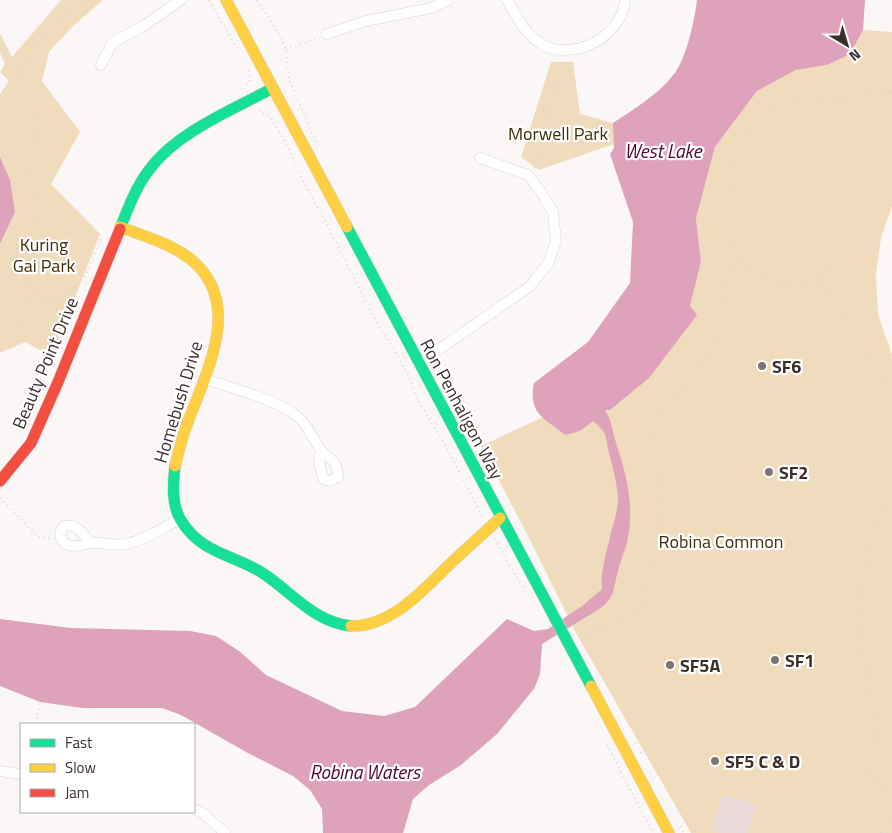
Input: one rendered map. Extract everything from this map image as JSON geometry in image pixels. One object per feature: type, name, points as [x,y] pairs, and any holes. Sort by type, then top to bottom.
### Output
[{"type":"street","points":[[100,65],[112,43],[145,26],[181,0]]},
{"type":"street","name":"Ron Penhaligon Way","points":[[226,0],[500,518],[553,616],[571,641],[668,833]]},
{"type":"street","points":[[327,34],[366,21],[431,8],[448,0]]},
{"type":"street","points":[[507,0],[532,37],[546,46],[565,50],[587,47],[604,36],[617,22],[625,0]]},
{"type":"street","name":"Beauty Point Drive","points":[[0,481],[31,443],[139,184],[160,156],[182,139],[273,88]]},
{"type":"street","points":[[418,364],[529,287],[548,264],[556,241],[552,212],[542,192],[528,175],[480,158]]},
{"type":"street","name":"Homebush Drive","points":[[120,227],[186,254],[202,269],[216,297],[219,316],[216,341],[174,468],[173,491],[180,519]]},
{"type":"street","points":[[205,379],[277,405],[299,417],[321,450]]},
{"type":"street","points":[[90,543],[78,528],[70,524],[64,526],[61,530],[60,536],[62,541],[68,546],[90,543],[125,544],[148,536],[180,519],[210,548],[254,568],[279,584],[313,613],[338,624],[361,626],[391,615],[500,518]]},
{"type":"street","points":[[0,770],[20,774]]},
{"type":"street","points":[[195,810],[204,814],[225,833]]},
{"type":"path","points":[[21,73],[29,54],[56,20],[87,0]]},
{"type":"path","points":[[209,0],[239,53]]},
{"type":"path","points":[[257,0],[281,37],[286,50],[289,80],[318,145]]},
{"type":"path","points":[[286,50],[327,34]]},
{"type":"path","points":[[0,44],[5,56],[21,73],[38,108],[38,129],[31,164],[35,212],[44,239],[42,245],[27,260],[23,270],[25,282],[38,296],[48,302],[58,302],[86,275],[100,240],[113,246]]},
{"type":"path","points":[[528,175],[538,159],[547,116],[560,83],[565,50]]},
{"type":"path","points":[[247,86],[250,81],[249,69]]},
{"type":"path","points":[[892,92],[876,91],[850,99],[830,102],[806,100],[786,102],[765,111],[755,122],[731,166],[730,180],[732,190],[732,241],[742,265],[760,275],[784,283],[827,291],[892,395]]},
{"type":"path","points":[[259,110],[270,117],[282,136],[291,153],[294,164],[374,317],[394,348],[410,379],[417,398],[444,443],[484,521]]},
{"type":"path","points":[[818,288],[823,272],[833,259],[832,256]]},
{"type":"path","points":[[571,641],[621,621],[640,605],[657,541],[658,483],[657,467],[650,439],[651,427],[665,403],[684,389],[717,340],[720,332],[720,294],[728,276],[740,260]]},
{"type":"path","points":[[0,336],[18,325],[26,317],[30,286]]},
{"type":"path","points":[[886,792],[869,774],[873,746],[874,712],[861,646],[859,616],[867,556],[875,524],[892,497]]},
{"type":"path","points":[[0,498],[38,538],[62,541]]},
{"type":"path","points":[[494,539],[527,594]]},
{"type":"path","points":[[36,723],[40,702]]},
{"type":"path","points":[[880,833],[888,828],[892,821]]},
{"type":"green space","name":"Kuring Gai Park","points":[[61,0],[103,0],[73,26],[49,52],[42,81],[80,132],[51,184],[100,234],[52,356],[25,342],[0,353],[0,244],[15,212],[0,157],[0,94],[9,81],[0,72],[5,64],[0,53],[0,33],[12,57]]},
{"type":"green space","name":"Robina Common","points":[[863,30],[892,32],[892,206],[881,238],[876,275],[878,314],[892,355],[892,833],[691,833],[576,633],[481,446],[543,417],[565,435],[690,306],[701,262],[696,217],[715,147],[757,91],[796,70],[827,65],[855,45]]},
{"type":"green space","name":"Morwell Park","points":[[551,62],[573,62],[580,114],[613,123],[614,144],[539,170],[521,157]]},
{"type":"water","points":[[697,0],[865,0],[863,30],[855,45],[846,56],[827,65],[796,70],[757,91],[715,147],[696,218],[701,262],[690,306],[697,315],[649,378],[610,410],[605,410],[611,423],[624,469],[630,503],[630,526],[627,542],[612,596],[601,608],[542,644],[540,674],[534,689],[497,734],[461,765],[429,785],[413,799],[403,833],[323,833],[322,809],[310,790],[293,776],[181,715],[162,708],[83,708],[40,702],[0,686],[0,619],[71,628],[190,631],[216,636],[239,651],[266,675],[342,711],[384,716],[415,707],[507,619],[534,631],[548,629],[582,606],[602,589],[603,568],[617,512],[618,499],[615,476],[605,435],[593,421],[580,431],[565,435],[544,419],[536,409],[533,402],[534,383],[588,342],[630,283],[633,222],[610,154],[614,148],[613,123],[653,95],[674,74],[686,49]]},
{"type":"water","points":[[0,157],[10,180],[15,212],[0,244]]},
{"type":"building","points":[[723,794],[757,805],[748,833],[719,833],[711,830]]},
{"type":"traffic: fast","points":[[120,229],[140,183],[161,156],[174,144],[206,123],[273,88]]},
{"type":"traffic: fast","points":[[347,227],[591,686]]},
{"type":"traffic: fast","points":[[175,466],[174,502],[178,516],[190,532],[208,547],[261,572],[303,605],[325,619],[351,626]]},
{"type":"traffic: slow","points":[[226,0],[347,227]]},
{"type":"traffic: slow","points":[[120,227],[165,244],[189,258],[206,275],[215,294],[218,314],[217,336],[205,379],[185,430],[175,466]]},
{"type":"traffic: slow","points":[[351,626],[366,625],[380,620],[407,604],[500,518]]},
{"type":"traffic: slow","points":[[591,686],[669,833]]},
{"type":"traffic: jam","points":[[0,481],[31,443],[58,382],[120,229]]},
{"type":"place","name":"SF6","points":[[762,366]]},
{"type":"place","name":"SF2","points":[[769,472]]},
{"type":"place","name":"SF1","points":[[775,660]]},
{"type":"place","name":"SF5A","points":[[670,665]]},
{"type":"place","name":"SF5 C & D","points":[[715,761]]},
{"type":"water label","name":"West Lake","points":[[663,150]]},
{"type":"water label","name":"Robina Waters","points":[[365,771]]}]
